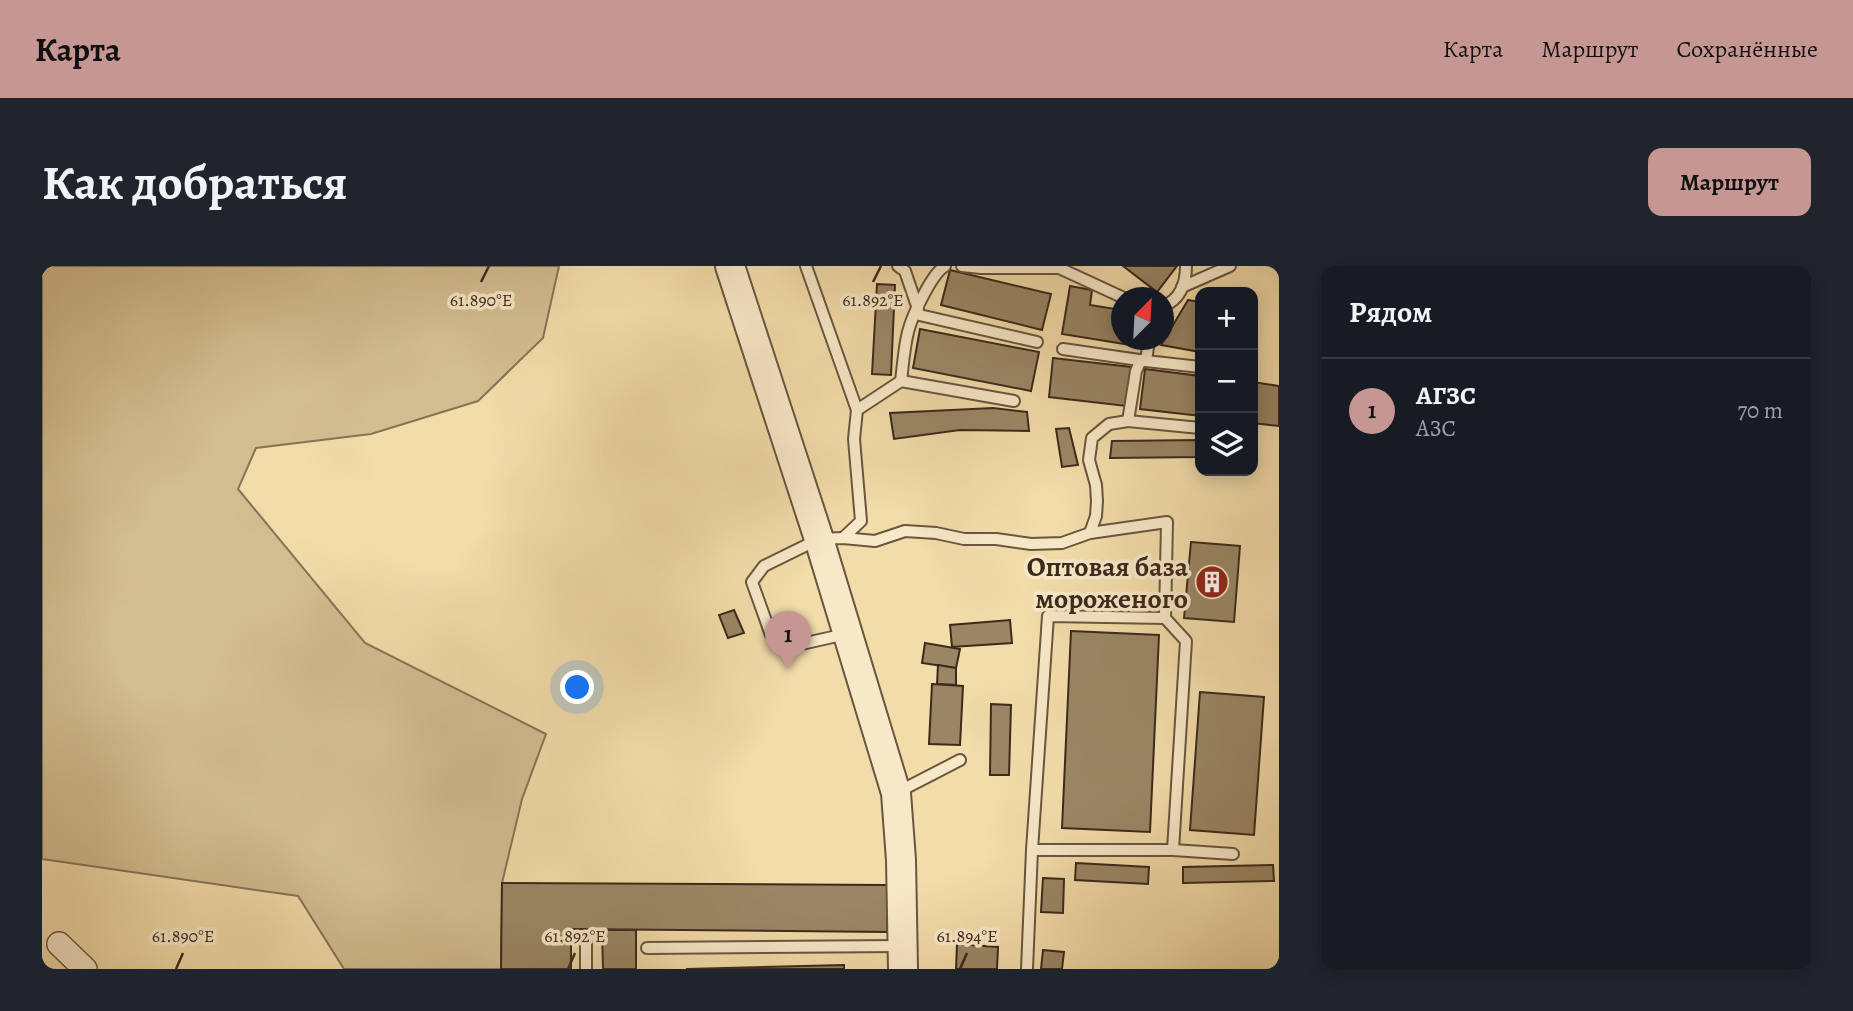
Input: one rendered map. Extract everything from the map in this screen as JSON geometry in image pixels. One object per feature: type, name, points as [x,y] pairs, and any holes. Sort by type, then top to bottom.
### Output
[{"type":"street","points":[[730,266],[831,538],[847,634],[896,793],[901,860],[903,958]]},
{"type":"street","points":[[59,944],[85,969]]},
{"type":"lane","points":[[806,266],[856,410],[854,439],[861,521],[831,538],[764,566],[752,582],[771,635],[797,645],[847,634]]},
{"type":"lane","points":[[898,266],[905,271],[916,312]]},
{"type":"lane","points":[[901,381],[908,330],[939,269],[946,266]]},
{"type":"lane","points":[[962,266],[1059,268],[1111,292]]},
{"type":"lane","points":[[1174,300],[1186,279],[1186,266]]},
{"type":"lane","points":[[1182,287],[1230,266]]},
{"type":"lane","points":[[916,312],[1037,342]]},
{"type":"lane","points":[[1063,349],[1195,366]]},
{"type":"lane","points":[[1128,421],[1136,372],[1146,350]]},
{"type":"lane","points":[[856,410],[901,381],[1014,401]]},
{"type":"lane","points":[[1090,533],[1096,516],[1097,501],[1089,460],[1092,438],[1109,424],[1128,421],[1195,428]]},
{"type":"lane","points":[[831,538],[876,541],[905,531],[1031,544],[1062,543],[1090,533],[1167,522],[1165,618],[1186,641],[1172,850]]},
{"type":"lane","points":[[1027,969],[1032,849],[1048,616],[1165,618]]},
{"type":"lane","points":[[896,793],[960,760]]},
{"type":"lane","points":[[1032,849],[1172,850],[1233,854]]},
{"type":"lane","points":[[586,943],[586,969]]},
{"type":"lane","points":[[648,948],[903,958]]},
{"type":"shaded area","points":[[42,266],[559,266],[543,338],[478,401],[371,434],[256,448],[238,489],[365,643],[546,734],[522,799],[502,883],[501,969],[344,969],[298,896],[42,859]]},
{"type":"building","points":[[1123,266],[1177,266],[1161,287],[1150,287]]},
{"type":"building","points":[[950,270],[1051,294],[1042,330],[941,305]]},
{"type":"building","points":[[877,284],[895,285],[891,375],[872,374]]},
{"type":"building","points":[[1070,286],[1092,290],[1090,305],[1111,308],[1111,342],[1062,334]]},
{"type":"building","points":[[1188,300],[1195,301],[1195,351],[1174,347],[1174,323]]},
{"type":"building","points":[[920,329],[1039,352],[1031,391],[913,368]]},
{"type":"building","points":[[1053,358],[1131,367],[1126,406],[1049,397]]},
{"type":"building","points":[[1145,369],[1195,375],[1195,415],[1140,409]]},
{"type":"building","points":[[1258,383],[1279,386],[1279,426],[1258,424]]},
{"type":"building","points":[[993,408],[1027,412],[1029,431],[960,430],[894,439],[890,413]]},
{"type":"building","points":[[1069,428],[1078,465],[1062,467],[1056,429]]},
{"type":"building","points":[[1195,440],[1195,457],[1110,458],[1112,441]]},
{"type":"building","name":"Оптовая база мороженого","points":[[1191,542],[1240,546],[1234,622],[1184,618]]},
{"type":"building","points":[[734,610],[744,633],[728,638],[719,615]]},
{"type":"building","points":[[1010,620],[1012,643],[952,647],[950,625]]},
{"type":"building","points":[[1071,631],[1159,635],[1150,832],[1062,828]]},
{"type":"building","points":[[925,643],[960,649],[956,668],[922,663]]},
{"type":"building","points":[[938,665],[956,668],[956,685],[937,684]]},
{"type":"building","points":[[932,684],[963,686],[960,745],[929,744]]},
{"type":"building","points":[[1200,692],[1264,697],[1254,835],[1190,830]]},
{"type":"building","points":[[991,704],[1011,705],[1009,775],[990,775]]},
{"type":"building","points":[[1076,863],[1149,867],[1148,884],[1075,880]]},
{"type":"building","points":[[1273,865],[1274,881],[1183,883],[1183,867]]},
{"type":"building","points":[[1043,878],[1064,879],[1063,913],[1041,912]]},
{"type":"building","points":[[502,883],[887,885],[887,932],[571,929],[571,969],[501,969]]},
{"type":"building","points":[[602,930],[636,930],[636,969],[603,969]]},
{"type":"building","points":[[957,944],[998,947],[997,969],[956,969]]},
{"type":"building","points":[[1043,950],[1064,952],[1062,969],[1041,969]]},
{"type":"building","points":[[844,965],[844,969],[686,969]]},
{"type":"place","name":"Оптовая база мороженого","points":[[1212,582]]},
{"type":"place","name":"АГЗС","points":[[788,669]]}]
